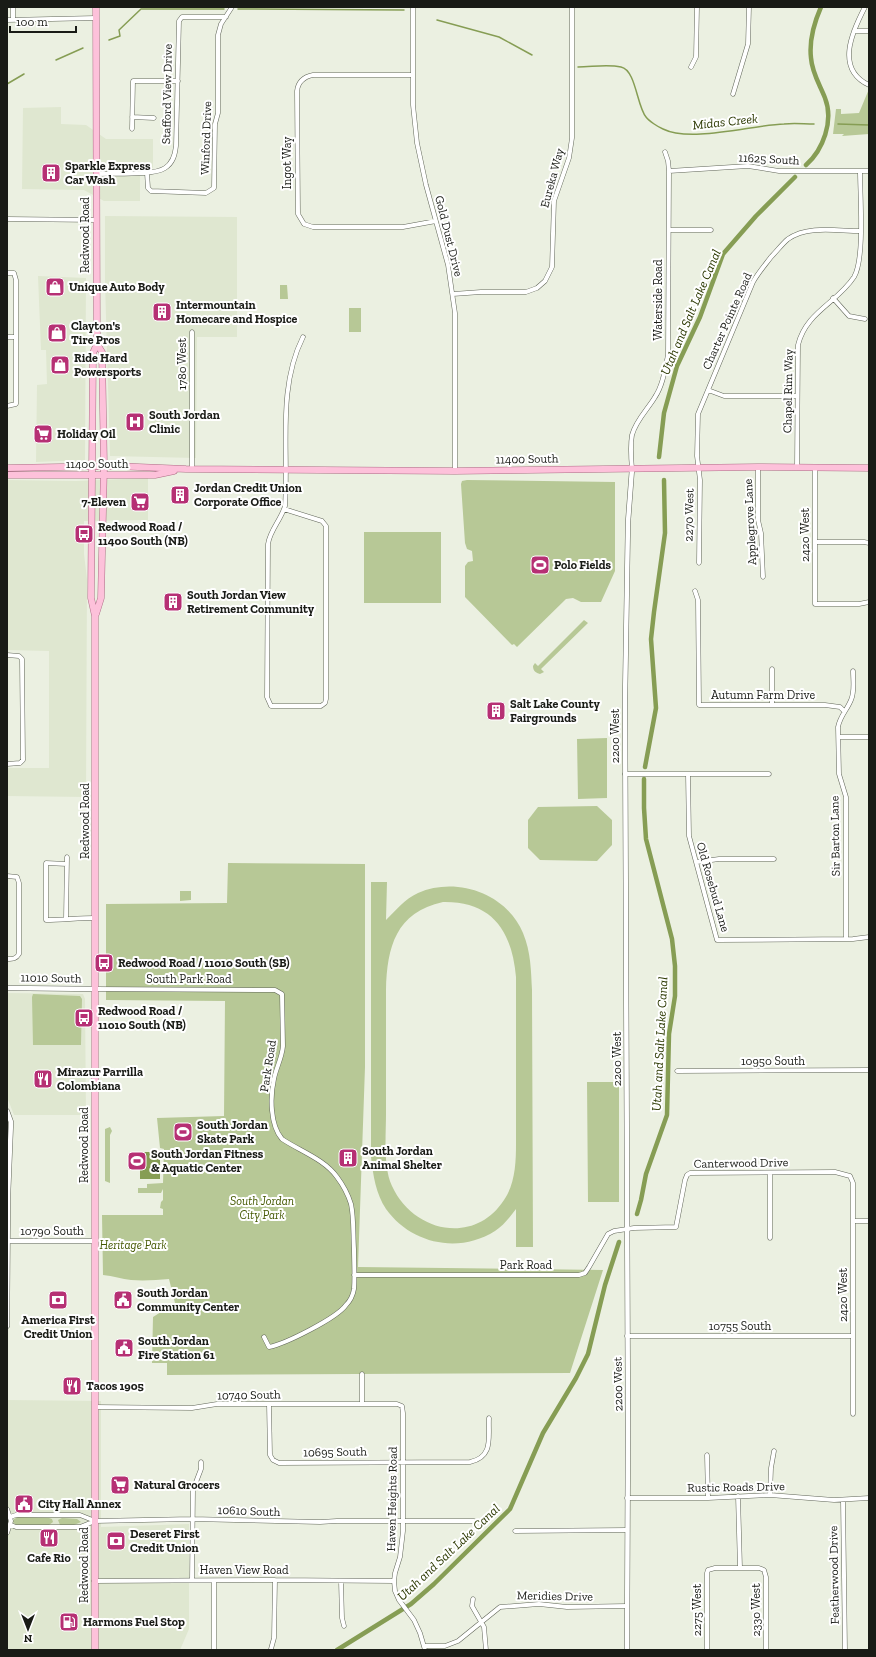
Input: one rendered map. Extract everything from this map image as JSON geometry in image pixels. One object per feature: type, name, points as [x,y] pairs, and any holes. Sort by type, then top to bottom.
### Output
[{"type":"main road","name":"Redwood Road","points":[[95,1650],[95,616],[91,598],[93,353],[97,344],[96,7]]},
{"type":"main road","name":"Redwood Road","points":[[95,616],[101,598],[104,476],[102,352],[97,344]]},
{"type":"main road","name":"11400 South","points":[[7,468],[104,466],[189,469],[455,471],[758,467],[869,468]]},
{"type":"main road","name":"11400 South","points":[[7,475],[155,475],[189,469]]},
{"type":"street","points":[[13,7],[13,20]]},
{"type":"street","name":"Winford Drive","points":[[147,173],[148,188],[151,191],[206,192],[214,188],[215,124],[218,113],[218,35],[221,24],[232,7]]},
{"type":"street","name":"Gold Dust Drive","points":[[413,7],[413,105],[417,143],[448,265],[453,294],[455,329],[455,471]]},
{"type":"street","name":"Eureka Way","points":[[453,294],[532,290],[545,281],[550,272],[552,262],[552,220],[554,201],[569,158],[572,138],[572,7]]},
{"type":"street","points":[[691,67],[696,57],[697,7]]},
{"type":"street","points":[[733,94],[748,44],[749,7]]},
{"type":"street","points":[[865,7],[854,31],[849,49],[850,63],[854,73],[861,81],[869,85]]},
{"type":"street","name":"Stafford View Drive","points":[[96,174],[147,173],[156,172],[166,167],[174,156],[178,81],[179,21],[182,17],[226,17]]},
{"type":"street","points":[[7,20],[96,18]]},
{"type":"street","points":[[854,31],[869,31]]},
{"type":"street","name":"Ingot Way","points":[[413,75],[313,75],[306,77],[301,81],[298,92],[298,214],[304,224],[313,227],[403,227],[436,221]]},
{"type":"street","points":[[132,129],[133,81],[178,81]]},
{"type":"street","points":[[132,117],[154,118]]},
{"type":"street","name":"Waterside Road","points":[[632,469],[631,446],[633,433],[638,422],[656,396],[668,355],[669,171],[665,152]]},
{"type":"street","name":"11625 South","points":[[669,171],[748,166],[784,171],[869,171]]},
{"type":"street","name":"Chapel Rim Way","points":[[797,467],[797,349],[801,335],[812,318],[851,281],[857,270],[860,257],[860,171]]},
{"type":"street","points":[[7,219],[96,220]]},
{"type":"street","points":[[669,230],[711,230]]},
{"type":"street","name":"Charter Pointe Road","points":[[699,468],[697,458],[697,418],[756,277],[784,243],[798,234],[809,231],[860,231]]},
{"type":"street","points":[[7,273],[14,273],[16,280],[16,404],[7,406]]},
{"type":"street","points":[[833,298],[849,316],[865,319]]},
{"type":"street","name":"1780 West","points":[[189,469],[192,332]]},
{"type":"street","points":[[7,337],[16,337]]},
{"type":"street","points":[[284,509],[322,521],[326,526],[326,699],[325,703],[321,706],[271,706],[267,700],[268,544],[272,530],[284,509],[287,388],[295,352],[303,337]]},
{"type":"street","points":[[708,390],[724,396],[797,396]]},
{"type":"street","name":"Applegrove Lane","points":[[758,467],[758,520],[761,533],[763,576]]},
{"type":"street","name":"2420 West","points":[[815,467],[815,604],[859,604],[869,602]]},
{"type":"street","name":"2270 West","points":[[699,468],[699,563]]},
{"type":"street","name":"2200 West","points":[[627,1650],[626,774],[628,522],[632,469]]},
{"type":"street","points":[[815,542],[869,543]]},
{"type":"street","name":"Autumn Farm Drive","points":[[695,591],[698,600],[699,705],[825,705],[840,707],[844,710]]},
{"type":"street","points":[[7,655],[19,656],[22,659],[23,760],[20,764],[7,764]]},
{"type":"street","points":[[772,669],[772,705]]},
{"type":"street","name":"Sir Barton Lane","points":[[846,939],[846,797],[839,774],[839,721],[853,694],[853,671]]},
{"type":"street","points":[[839,737],[869,737]]},
{"type":"street","points":[[626,774],[769,774]]},
{"type":"street","name":"Old Rosebud Lane","points":[[688,774],[688,830],[717,940],[846,939],[869,937]]},
{"type":"street","points":[[66,919],[67,856]]},
{"type":"street","points":[[697,862],[719,859],[774,859]]},
{"type":"street","points":[[67,864],[46,864],[46,920],[95,918]]},
{"type":"street","points":[[7,876],[17,877],[19,883],[19,954],[18,957],[14,959],[7,959]]},
{"type":"street","name":"11010 South","points":[[7,988],[95,989]]},
{"type":"street","name":"South Park Road","points":[[95,989],[275,990],[282,994]]},
{"type":"street","name":"Park Road","points":[[264,1338],[269,1347],[274,1346],[298,1336],[339,1312],[346,1307],[352,1296],[354,1275],[353,1219],[345,1188],[329,1168],[282,1139],[277,1134],[274,1124],[273,1086],[283,1046],[282,994]]},
{"type":"street","name":"10950 South","points":[[677,1071],[869,1070]]},
{"type":"street","points":[[7,1111],[11,1122],[8,1195],[7,1326]]},
{"type":"street","name":"Canterwood Drive","points":[[627,1229],[676,1227],[686,1175],[690,1173],[836,1172],[850,1176]]},
{"type":"street","points":[[770,1173],[770,1238]]},
{"type":"street","name":"2420 West","points":[[850,1176],[853,1183],[853,1414]]},
{"type":"street","points":[[853,1221],[869,1221]]},
{"type":"street","name":"Park Road","points":[[354,1275],[579,1275],[585,1273],[608,1234],[614,1231],[627,1229]]},
{"type":"street","name":"10790 South","points":[[8,1241],[95,1241]]},
{"type":"street","name":"10755 South","points":[[627,1336],[853,1336]]},
{"type":"street","points":[[362,1374],[362,1404]]},
{"type":"street","name":"10740 South","points":[[95,1408],[192,1408],[217,1404],[396,1404],[402,1406]]},
{"type":"street","name":"10695 South","points":[[270,1404],[270,1455],[273,1460],[279,1463],[403,1461],[470,1462],[478,1460],[484,1456],[486,1452],[488,1446],[489,1418]]},
{"type":"street","name":"Haven Heights Road","points":[[394,1581],[400,1557],[403,1521],[402,1406]]},
{"type":"street","points":[[770,1494],[771,1468],[774,1451]]},
{"type":"street","points":[[707,1455],[708,1498]]},
{"type":"street","points":[[192,1580],[193,1490],[202,1462]]},
{"type":"street","name":"Rustic Roads Drive","points":[[628,1498],[708,1498],[770,1494],[842,1500],[869,1498]]},
{"type":"street","points":[[738,1496],[740,1568]]},
{"type":"street","name":"Featherwood Drive","points":[[842,1500],[845,1650]]},
{"type":"street","points":[[7,1509],[11,1525],[7,1533]]},
{"type":"street","points":[[10,1517],[16,1515],[80,1515],[95,1522]]},
{"type":"street","name":"10610 South","points":[[95,1522],[192,1519],[320,1522],[474,1521]]},
{"type":"street","points":[[11,1525],[16,1527],[80,1527],[95,1522]]},
{"type":"street","points":[[515,1531],[627,1530]]},
{"type":"street","name":"2275 West","points":[[707,1650],[708,1570],[715,1568],[740,1568]]},
{"type":"street","name":"2330 West","points":[[740,1568],[759,1568],[764,1570],[766,1577],[766,1650]]},
{"type":"street","points":[[271,1649],[274,1638],[275,1580]]},
{"type":"street","name":"Haven View Road","points":[[94,1581],[394,1581]]},
{"type":"street","points":[[214,1581],[214,1650]]},
{"type":"street","points":[[341,1581],[342,1618],[344,1626]]},
{"type":"street","points":[[394,1581],[395,1591],[417,1627],[425,1648]]},
{"type":"street","points":[[473,1599],[472,1606],[481,1621],[486,1636],[486,1650]]},
{"type":"street","name":"Meridies Drive","points":[[425,1648],[451,1644],[468,1633],[500,1607],[509,1605],[539,1604],[567,1606],[627,1606]]},
{"type":"shaded area","points":[[61,107],[61,124],[86,125],[106,139],[153,139],[153,168],[140,168],[140,201],[104,201],[84,190],[22,189],[23,108]]},
{"type":"shaded area","points":[[105,216],[237,217],[237,337],[197,337],[196,458],[110,456],[105,282]]},
{"type":"shaded area","points":[[38,276],[86,278],[85,460],[36,462],[37,385],[47,384],[46,350],[41,350]]},
{"type":"shaded area","points":[[148,478],[148,520],[84,521],[84,554],[87,579],[86,797],[7,796],[7,768],[49,768],[49,651],[7,650],[7,480],[76,481]]},
{"type":"shaded area","points":[[7,993],[83,994],[85,999],[86,1115],[14,1115],[7,1097]]},
{"type":"shaded area","points":[[140,1152],[160,1152],[160,1179],[140,1179]]},
{"type":"shaded area","points":[[7,1400],[101,1401],[101,1527],[189,1524],[189,1629],[180,1650],[7,1650]]},
{"type":"green space","points":[[869,89],[869,134],[842,136],[844,134],[833,134],[836,109],[841,109],[841,114],[859,113]]},
{"type":"green space","points":[[280,285],[287,285],[288,299],[280,299]]},
{"type":"green space","points":[[349,308],[361,308],[361,332],[349,332]]},
{"type":"green space","name":"Polo Fields","points":[[462,481],[615,482],[615,571],[601,602],[581,602],[573,598],[566,599],[517,647],[514,644],[512,645],[465,597],[465,566],[468,562],[473,561],[472,551],[467,549],[465,543],[461,484]]},
{"type":"green space","points":[[364,532],[441,532],[441,603],[364,603]]},
{"type":"green space","points":[[584,620],[588,623],[541,669],[544,672],[540,674],[535,672],[533,666],[535,663],[538,666]]},
{"type":"green space","points":[[607,738],[607,798],[578,799],[577,739]]},
{"type":"green space","points":[[597,806],[612,820],[612,845],[597,861],[540,860],[528,848],[528,820],[538,807]]},
{"type":"green space","name":"South Jordan City Park","points":[[228,863],[365,864],[365,1067],[358,1267],[603,1270],[570,1373],[167,1375],[167,1363],[152,1363],[153,1317],[175,1303],[169,1279],[131,1280],[103,1275],[102,1215],[163,1215],[163,1209],[160,1208],[163,1200],[163,1189],[161,1193],[138,1193],[138,1188],[147,1188],[147,1184],[163,1183],[164,1149],[160,1148],[157,1118],[224,1116],[225,1001],[106,1000],[106,904],[227,903]]},
{"type":"green space","points":[[371,882],[387,882],[386,920],[409,898],[433,888],[464,888],[479,892],[493,899],[505,908],[515,919],[526,940],[529,954],[532,990],[533,1247],[516,1247],[516,1209],[504,1224],[495,1231],[481,1238],[466,1242],[436,1242],[409,1230],[396,1221],[386,1209],[376,1184],[371,1157]],"holes":[[[443,902],[460,903],[475,907],[487,913],[496,922],[504,933],[510,946],[514,961],[516,977],[516,1151],[513,1180],[504,1200],[491,1214],[477,1224],[461,1228],[445,1228],[429,1223],[414,1214],[402,1202],[392,1186],[387,1170],[386,990],[392,946],[397,934],[405,923],[414,914],[427,907]]]},
{"type":"green space","points":[[180,891],[191,891],[191,900],[180,901]]},
{"type":"green space","points":[[33,994],[80,996],[82,999],[81,1045],[33,1045]]},
{"type":"green space","points":[[587,1082],[619,1082],[619,1202],[588,1202]]},
{"type":"green space","points":[[110,1127],[112,1131],[110,1135],[110,1183],[105,1181],[105,1129]]},
{"type":"green space","points":[[18,1517],[49,1518],[52,1519],[53,1522],[49,1525],[16,1525],[13,1522],[14,1519]]},
{"type":"green space","points":[[62,1518],[77,1519],[81,1522],[74,1525],[60,1525],[58,1520]]},
{"type":"waterway","name":"Utah and Salt Lake Canal","points":[[806,165],[812,159],[822,143],[828,116],[825,98],[813,69],[811,52],[813,32],[821,7]]},
{"type":"waterway","name":"Midas Creek","points":[[109,40],[120,36],[119,30],[141,9],[224,9]]},
{"type":"waterway","name":"Midas Creek","points":[[238,9],[404,10]]},
{"type":"waterway","name":"Midas Creek","points":[[437,20],[499,37],[532,55]]},
{"type":"waterway","name":"Midas Creek","points":[[56,60],[83,48]]},
{"type":"waterway","name":"Midas Creek","points":[[578,67],[610,66],[621,67],[626,70],[633,82],[640,105],[646,117],[659,127],[675,133],[705,134],[771,125],[814,124]]},
{"type":"waterway","name":"Midas Creek","points":[[7,84],[24,74]]},
{"type":"waterway","name":"Midas Creek","points":[[838,124],[869,125]]},
{"type":"waterway","name":"Utah and Salt Lake Canal","points":[[659,457],[664,413],[677,366],[700,317],[723,254],[756,216],[795,177]]},
{"type":"waterway","name":"Utah and Salt Lake Canal","points":[[645,767],[656,708],[651,639],[665,533],[664,480]]},
{"type":"waterway","name":"Utah and Salt Lake Canal","points":[[637,1214],[646,1174],[667,1115],[669,1034],[675,996],[675,966],[672,939],[646,839],[644,779]]},
{"type":"waterway","name":"Utah and Salt Lake Canal","points":[[337,1650],[411,1604],[434,1584],[510,1509],[543,1433],[576,1378],[588,1354],[605,1285],[619,1242]]},
{"type":"place","name":"Sparkle Express Car Wash","points":[[51,173]]},
{"type":"place","name":"Unique Auto Body","points":[[55,287]]},
{"type":"place","name":"Intermountain Homecare and Hospice","points":[[162,312]]},
{"type":"place","name":"Clayton's Tire Pros","points":[[57,333]]},
{"type":"place","name":"Ride Hard Powersports","points":[[60,365]]},
{"type":"place","name":"South Jordan Clinic","points":[[135,422]]},
{"type":"place","name":"Holiday Oil","points":[[43,434]]},
{"type":"place","name":"Jordan Credit Union Corporate Office","points":[[180,495]]},
{"type":"place","name":"7-Eleven","points":[[140,502]]},
{"type":"place","name":"Redwood Road / 11400 South (NB)","points":[[84,534]]},
{"type":"place","name":"Polo Fields","points":[[540,565]]},
{"type":"place","name":"South Jordan View Retirement Community","points":[[173,602]]},
{"type":"place","name":"Salt Lake County Fairgrounds","points":[[496,711]]},
{"type":"place","name":"Redwood Road / 11010 South (SB)","points":[[104,963]]},
{"type":"place","name":"Redwood Road / 11010 South (NB)","points":[[84,1018]]},
{"type":"place","name":"Mirazur Parrilla Colombiana","points":[[43,1079]]},
{"type":"place","name":"South Jordan Skate Park","points":[[183,1132]]},
{"type":"place","name":"South Jordan Animal Shelter","points":[[348,1158]]},
{"type":"place","name":"South Jordan Fitness & Aquatic Center","points":[[137,1161]]},
{"type":"place","name":"America First Credit Union","points":[[58,1300]]},
{"type":"place","name":"South Jordan Community Center","points":[[123,1300]]},
{"type":"place","name":"South Jordan Fire Station 61","points":[[124,1348]]},
{"type":"place","name":"Tacos 1905","points":[[72,1386]]},
{"type":"place","name":"Natural Grocers","points":[[120,1485]]},
{"type":"place","name":"City Hall Annex","points":[[24,1504]]},
{"type":"place","name":"Cafe Rio","points":[[49,1538]]},
{"type":"place","name":"Deseret First Credit Union","points":[[116,1541]]},
{"type":"place","name":"Harmons Fuel Stop","points":[[69,1622]]},
{"type":"park label","name":"Heritage Park","points":[[133,1245]]}]
